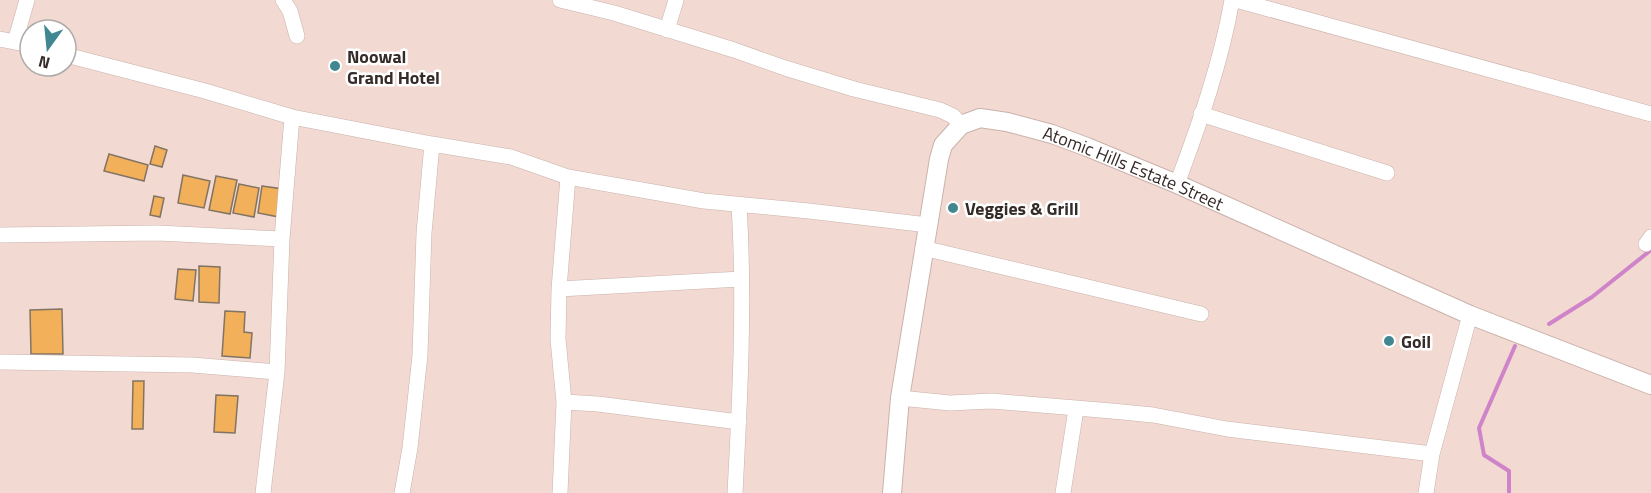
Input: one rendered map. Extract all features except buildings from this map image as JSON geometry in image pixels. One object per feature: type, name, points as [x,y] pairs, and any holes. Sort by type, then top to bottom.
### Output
[{"type":"street","points":[[9,41],[27,0]]},
{"type":"street","points":[[283,0],[290,11],[297,36]]},
{"type":"street","points":[[560,0],[734,50],[854,89],[940,110],[953,116],[962,125],[943,145],[900,398],[892,493]]},
{"type":"street","points":[[667,30],[676,0]]},
{"type":"street","points":[[1177,184],[1227,30],[1232,0]]},
{"type":"street","points":[[1236,0],[1651,114]]},
{"type":"street","points":[[78,58],[205,91],[292,117],[511,157],[568,177],[740,205],[928,225]]},
{"type":"street","points":[[1201,114],[1387,173]]},
{"type":"street","points":[[263,493],[277,372],[282,239],[292,117]]},
{"type":"street","name":"Atomic Hills Estate Street","points":[[962,125],[980,118],[1016,124],[1087,147],[1177,184],[1470,315],[1651,385]]},
{"type":"street","points":[[402,493],[410,448],[420,356],[424,233],[432,144]]},
{"type":"street","points":[[560,493],[564,402],[558,339],[559,289],[568,177]]},
{"type":"street","points":[[735,493],[739,422],[740,205]]},
{"type":"street","points":[[0,236],[158,232],[282,239]]},
{"type":"street","points":[[924,248],[1201,314]]},
{"type":"street","points":[[559,289],[741,279]]},
{"type":"street","points":[[1426,493],[1432,454],[1470,315]]},
{"type":"street","points":[[0,362],[192,365],[277,372]]},
{"type":"street","points":[[900,398],[950,403],[992,401],[1153,415],[1227,429],[1432,454]]},
{"type":"street","points":[[564,402],[598,404],[739,422]]},
{"type":"street","points":[[1063,493],[1076,409]]},
{"type":"waterway","points":[[1549,324],[1592,297],[1651,250]]},
{"type":"waterway","points":[[1509,493],[1509,471],[1484,455],[1479,428],[1515,346]]},
{"type":"place","name":"Noowal Grand Hotel","points":[[335,66]]},
{"type":"place","name":"Veggies & Grill","points":[[953,208]]},
{"type":"place","name":"Goil","points":[[1389,341]]}]
